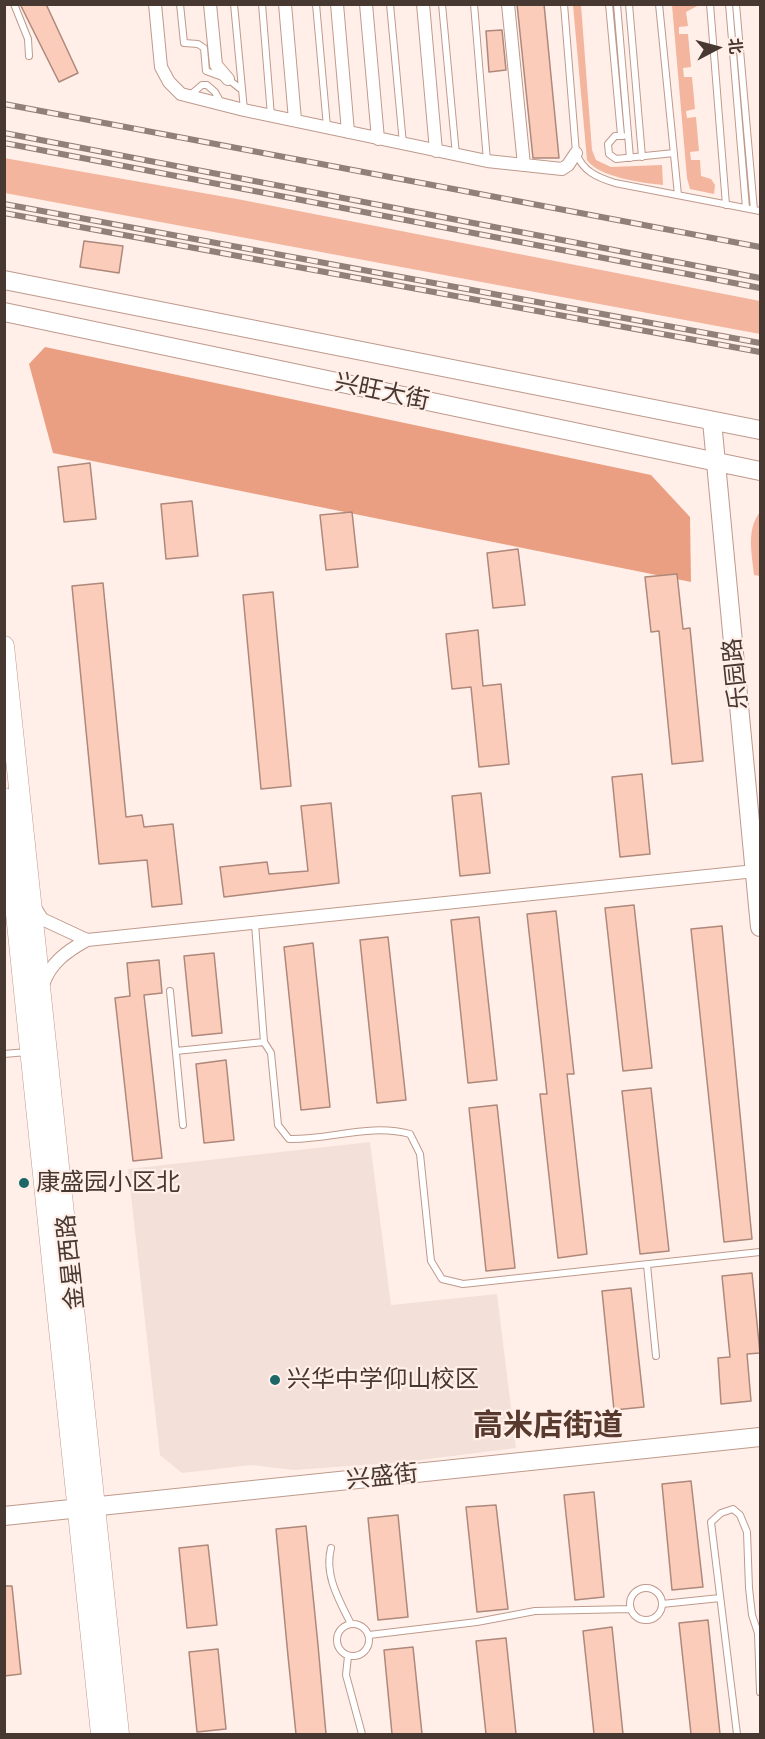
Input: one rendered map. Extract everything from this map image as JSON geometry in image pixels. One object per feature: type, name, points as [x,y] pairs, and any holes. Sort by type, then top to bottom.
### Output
[{"type":"main road","name":"兴旺大街","points":[[4,280],[760,430]]},
{"type":"main road","name":"兴旺大街","points":[[4,312],[760,471]]},
{"type":"main road","name":"乐园路","points":[[712,421],[760,927]]},
{"type":"main road","name":"金星西路","points":[[4,646],[97,1506],[119,1734]]},
{"type":"main road","name":"金星西路","points":[[4,798],[8,859],[31,1052],[101,1734]]},
{"type":"main road","name":"兴盛街","points":[[4,1516],[760,1437]]},
{"type":"street","points":[[156,4],[161,67],[168,82],[188,97],[487,161],[562,169],[568,165],[576,153]]},
{"type":"street","points":[[210,4],[216,65],[228,79]]},
{"type":"street","points":[[285,4],[295,120]]},
{"type":"street","points":[[336,4],[348,132]]},
{"type":"street","points":[[366,4],[378,139]]},
{"type":"street","points":[[423,4],[436,151]]},
{"type":"street","points":[[508,4],[524,165]]},
{"type":"street","points":[[42,991],[46,975],[57,961],[87,940],[755,871]]},
{"type":"street","points":[[32,903],[42,919],[87,940]]},
{"type":"lane","points":[[14,4],[28,39],[29,56]]},
{"type":"lane","points":[[180,4],[184,43],[201,45],[205,54],[206,71],[228,79],[242,90]]},
{"type":"lane","points":[[234,4],[244,110]]},
{"type":"lane","points":[[262,4],[272,116]]},
{"type":"lane","points":[[316,4],[327,127]]},
{"type":"lane","points":[[390,4],[403,144]]},
{"type":"lane","points":[[442,4],[456,155]]},
{"type":"lane","points":[[474,4],[487,161]]},
{"type":"lane","points":[[564,4],[576,153],[581,166],[604,180],[757,211],[736,4]]},
{"type":"lane","points":[[609,4],[621,135],[629,143]]},
{"type":"lane","points":[[617,4],[630,158]]},
{"type":"lane","points":[[629,4],[642,157]]},
{"type":"lane","points":[[659,4],[678,195]]},
{"type":"lane","points":[[710,4],[726,205]]},
{"type":"lane","points":[[729,4],[746,208]]},
{"type":"lane","points":[[621,135],[615,136],[608,144],[609,154],[616,159],[674,153]]},
{"type":"lane","points":[[255,924],[264,1042],[272,1053],[278,1125],[289,1139],[312,1139],[391,1128],[410,1134],[420,1154],[431,1261],[442,1279],[464,1284],[760,1252]]},
{"type":"lane","points":[[170,991],[183,1125]]},
{"type":"lane","points":[[176,1051],[264,1042]]},
{"type":"lane","points":[[4,1054],[31,1052]]},
{"type":"lane","points":[[647,1265],[656,1356]]},
{"type":"lane","points":[[736,1734],[729,1687],[727,1636],[711,1522],[721,1513],[733,1509],[740,1515],[747,1532],[749,1588],[752,1615],[758,1633],[760,1692]]},
{"type":"lane","points":[[331,1548],[328,1564],[331,1582],[351,1624]]},
{"type":"lane","points":[[643,1588],[654,1590],[662,1604],[659,1614],[646,1620],[636,1617],[631,1609],[630,1599],[643,1588]]},
{"type":"lane","points":[[662,1604],[720,1598]]},
{"type":"lane","points":[[369,1635],[477,1622],[535,1611],[631,1609]]},
{"type":"lane","points":[[351,1624],[362,1626],[369,1635],[367,1650],[359,1656],[348,1656],[340,1650],[337,1641],[341,1630],[351,1624]]},
{"type":"lane","points":[[348,1656],[346,1675],[362,1734]]},
{"type":"shaded area","points":[[573,5],[581,5],[592,150],[596,160],[611,167],[662,165],[663,185],[611,175],[593,166],[587,160]]},
{"type":"shaded area","points":[[672,5],[699,5],[686,12],[688,26],[679,27],[679,34],[688,34],[691,67],[683,68],[684,77],[692,77],[695,109],[686,111],[687,118],[696,117],[699,151],[690,152],[691,160],[700,160],[701,176],[711,179],[715,185],[714,194],[690,189],[687,178]]},
{"type":"shaded area","points":[[4,158],[237,199],[760,301],[760,334],[5,193]]},
{"type":"shaded area","points":[[45,347],[651,475],[690,517],[691,582],[53,453],[29,364]]},
{"type":"shaded area","points":[[760,512],[760,576],[754,575],[751,534]]},
{"type":"shaded area","name":"兴华中学仰山校区","points":[[370,1142],[391,1305],[497,1294],[516,1448],[405,1462],[294,1470],[251,1465],[182,1473],[160,1455],[128,1169]]},
{"type":"building","points":[[20,4],[46,4],[78,73],[59,82]]},
{"type":"building","points":[[517,4],[544,4],[559,158],[533,158]]},
{"type":"building","points":[[502,30],[506,70],[489,72],[486,31]]},
{"type":"building","points":[[84,241],[123,246],[119,273],[80,267]]},
{"type":"building","points":[[90,463],[96,519],[64,522],[58,467]]},
{"type":"building","points":[[192,501],[198,556],[166,559],[161,504]]},
{"type":"building","points":[[352,512],[358,567],[326,570],[320,515]]},
{"type":"building","points":[[518,549],[525,605],[493,608],[487,553]]},
{"type":"building","points":[[677,574],[683,629],[690,628],[703,761],[672,764],[659,631],[651,632],[645,577]]},
{"type":"building","points":[[103,583],[126,817],[142,815],[144,827],[173,824],[182,904],[152,907],[147,860],[99,864],[72,586]]},
{"type":"building","points":[[273,592],[291,786],[261,789],[243,595]]},
{"type":"building","points":[[478,630],[483,686],[501,684],[509,764],[479,767],[471,687],[452,689],[446,634]]},
{"type":"building","points":[[642,774],[650,854],[620,857],[612,777]]},
{"type":"building","points":[[481,793],[490,873],[460,876],[452,796]]},
{"type":"building","points":[[331,803],[339,883],[224,897],[220,867],[267,862],[269,874],[308,871],[301,806]]},
{"type":"building","points":[[634,905],[652,1068],[623,1071],[605,908]]},
{"type":"building","points":[[556,911],[574,1074],[567,1074],[587,1254],[558,1258],[540,1094],[547,1094],[527,914]]},
{"type":"building","points":[[479,917],[497,1080],[468,1083],[451,920]]},
{"type":"building","points":[[722,926],[752,1239],[724,1242],[691,929]]},
{"type":"building","points":[[388,937],[406,1100],[377,1103],[360,940]]},
{"type":"building","points":[[313,943],[330,1107],[301,1110],[284,947]]},
{"type":"building","points":[[214,953],[222,1033],[192,1036],[184,956]]},
{"type":"building","points":[[159,960],[162,993],[144,995],[162,1158],[133,1161],[115,998],[130,996],[127,963]]},
{"type":"building","points":[[226,1060],[234,1140],[204,1143],[196,1064]]},
{"type":"building","points":[[651,1088],[669,1251],[640,1254],[622,1091]]},
{"type":"building","points":[[497,1105],[515,1268],[486,1271],[469,1108]]},
{"type":"building","points":[[752,1273],[760,1353],[747,1354],[751,1401],[721,1404],[718,1358],[730,1357],[722,1276]]},
{"type":"building","points":[[631,1288],[644,1407],[614,1410],[602,1291]]},
{"type":"building","points":[[691,1481],[703,1587],[672,1590],[662,1484]]},
{"type":"building","points":[[594,1492],[604,1597],[575,1600],[564,1495]]},
{"type":"building","points":[[496,1505],[508,1609],[477,1612],[466,1507]]},
{"type":"building","points":[[398,1515],[408,1617],[378,1620],[368,1518]]},
{"type":"building","points":[[306,1526],[326,1734],[296,1734],[288,1656],[276,1529]]},
{"type":"building","points":[[208,1545],[217,1625],[187,1628],[179,1548]]},
{"type":"building","points":[[4,1586],[12,1586],[21,1674],[4,1676]]},
{"type":"building","points":[[708,1620],[720,1734],[691,1734],[679,1623]]},
{"type":"building","points":[[612,1627],[623,1734],[594,1734],[583,1631]]},
{"type":"building","points":[[506,1638],[516,1734],[486,1734],[476,1641]]},
{"type":"building","points":[[413,1647],[422,1734],[392,1734],[384,1650]]},
{"type":"building","points":[[218,1649],[226,1729],[197,1732],[189,1652]]},
{"type":"railway","points":[[4,104],[760,247]]},
{"type":"railway","points":[[4,133],[760,278]]},
{"type":"railway","points":[[4,143],[760,288]]},
{"type":"railway","points":[[4,204],[760,343]]},
{"type":"railway","points":[[4,213],[760,352]]},
{"type":"place","name":"康盛园小区北","points":[[24,1183]]},
{"type":"place","name":"兴华中学仰山校区","points":[[275,1380]]},
{"type":"district","name":"高米店街道","points":[[548,1426]]}]
